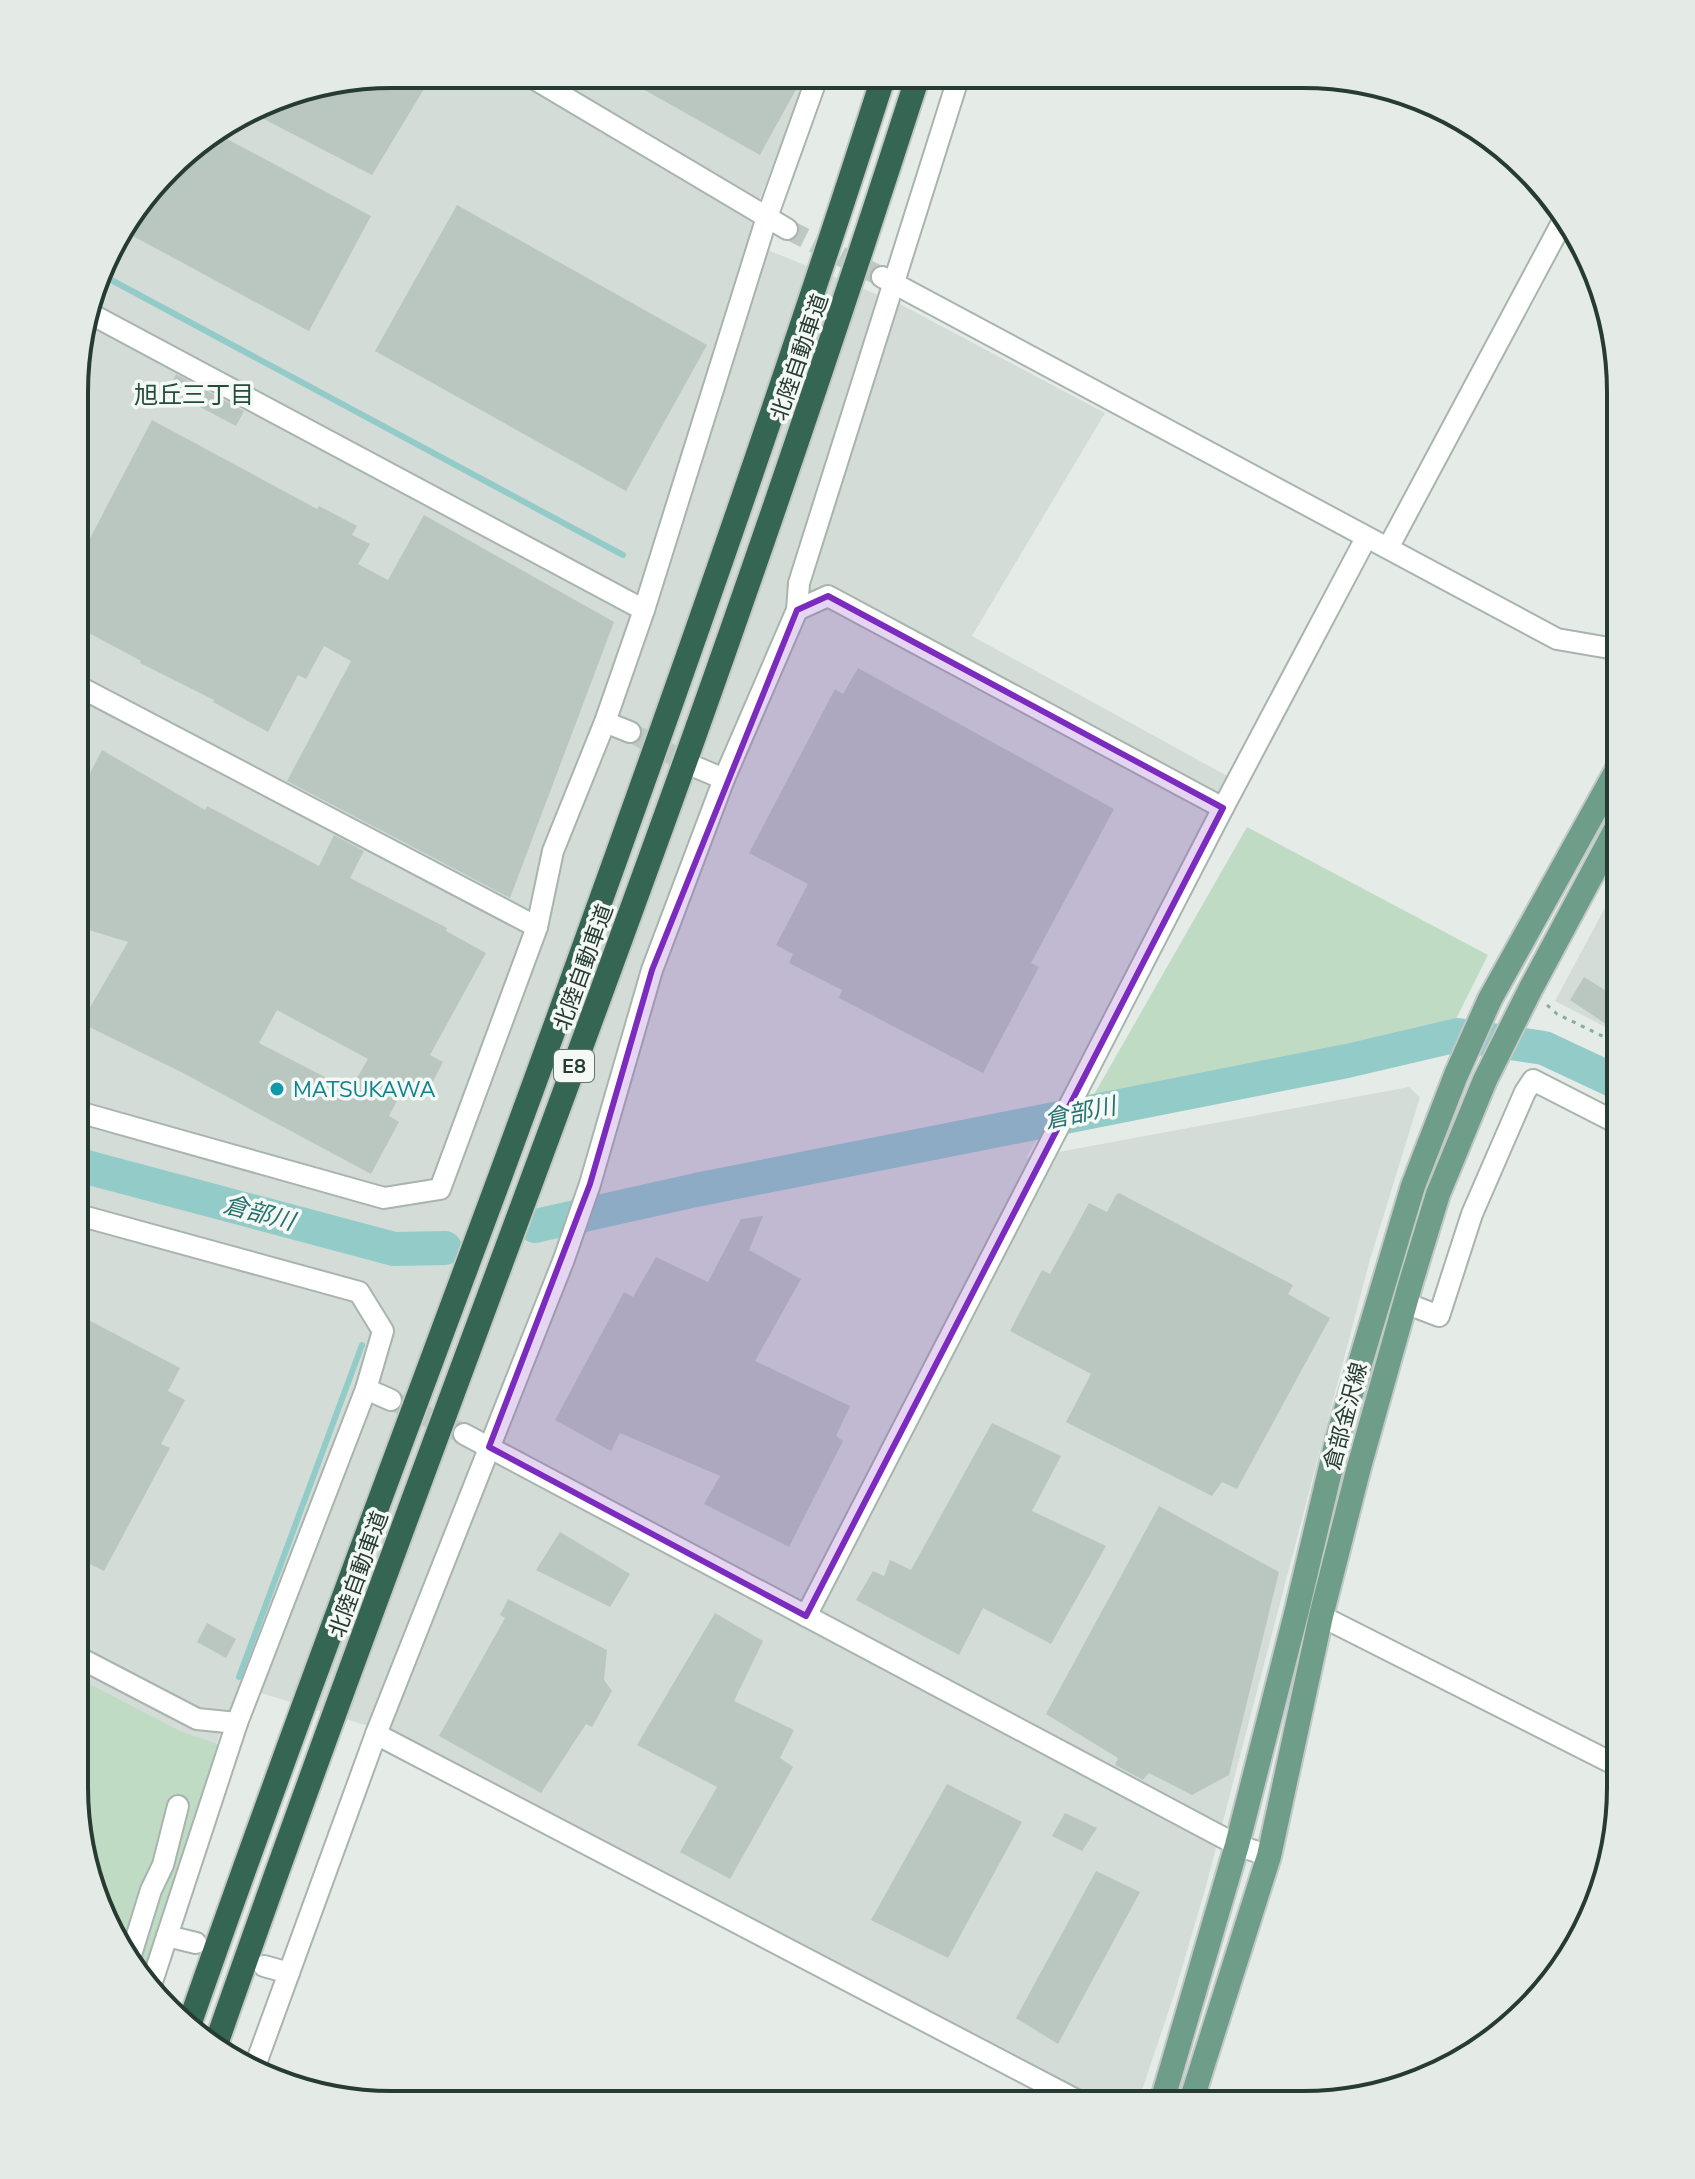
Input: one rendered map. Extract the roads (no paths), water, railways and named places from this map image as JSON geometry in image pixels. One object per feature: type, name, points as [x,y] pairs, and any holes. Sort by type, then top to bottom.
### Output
[{"type":"highway","name":"北陸自動車道","points":[[192,2017],[299,1716],[671,705],[816,285],[880,88]]},
{"type":"highway","name":"北陸自動車道","points":[[219,2037],[325,1739],[695,734],[779,497],[914,88]]},
{"type":"main road","name":"倉部金沢線","points":[[1165,2091],[1237,1845],[1338,1437],[1413,1186],[1456,1075],[1490,999],[1607,788]]},
{"type":"main road","name":"倉部金沢線","points":[[1194,2091],[1269,1856],[1321,1616],[1363,1452],[1438,1194],[1485,1080],[1607,846]]},
{"type":"street","points":[[550,88],[787,229]]},
{"type":"street","points":[[88,1115],[384,1198],[440,1189],[537,927],[553,851],[605,722],[644,610],[767,217],[813,88]]},
{"type":"street","points":[[257,2060],[376,1734],[564,1259],[590,1184],[652,970],[724,779],[797,610],[799,583],[888,280],[955,88]]},
{"type":"street","points":[[1388,548],[1559,228]]},
{"type":"street","points":[[888,280],[1557,639],[1607,648]]},
{"type":"street","points":[[97,317],[644,610]]},
{"type":"street","points":[[806,1616],[1223,808],[1366,538]]},
{"type":"street","points":[[797,610],[828,596],[1223,808]]},
{"type":"street","points":[[88,691],[537,927]]},
{"type":"street","points":[[605,722],[630,732]]},
{"type":"street","points":[[698,768],[724,779]]},
{"type":"street","points":[[1405,1303],[1439,1316],[1472,1214],[1533,1080],[1607,1118]]},
{"type":"street","points":[[88,1218],[359,1292],[383,1331],[366,1389],[237,1723],[154,1976]]},
{"type":"street","points":[[366,1389],[391,1400]]},
{"type":"street","points":[[464,1434],[1237,1845],[1269,1856]]},
{"type":"street","points":[[1321,1616],[1607,1760]]},
{"type":"street","points":[[88,1662],[197,1719],[237,1723]]},
{"type":"street","points":[[376,1734],[1059,2091]]},
{"type":"street","points":[[133,1946],[147,1901],[163,1865],[178,1806]]},
{"type":"street","points":[[167,1936],[196,1943]]},
{"type":"street","points":[[264,1966],[289,1973]]},
{"type":"waterway","points":[[110,279],[623,555]]},
{"type":"waterway","name":"倉部川","points":[[535,1226],[696,1190],[1347,1061],[1458,1035],[1544,1048],[1607,1077]]},
{"type":"waterway","name":"倉部川","points":[[88,1167],[394,1249],[445,1248]]},
{"type":"waterway","points":[[239,1677],[362,1345]]},
{"type":"tunnel","points":[[787,229],[882,277]]},
{"type":"tunnel","points":[[630,732],[697,768]]},
{"type":"tunnel","points":[[391,1400],[464,1434]]},
{"type":"place","name":"MATSUKAWA","points":[[277,1089]]},
{"type":"district","name":"旭丘三丁目","points":[[194,395]]}]
